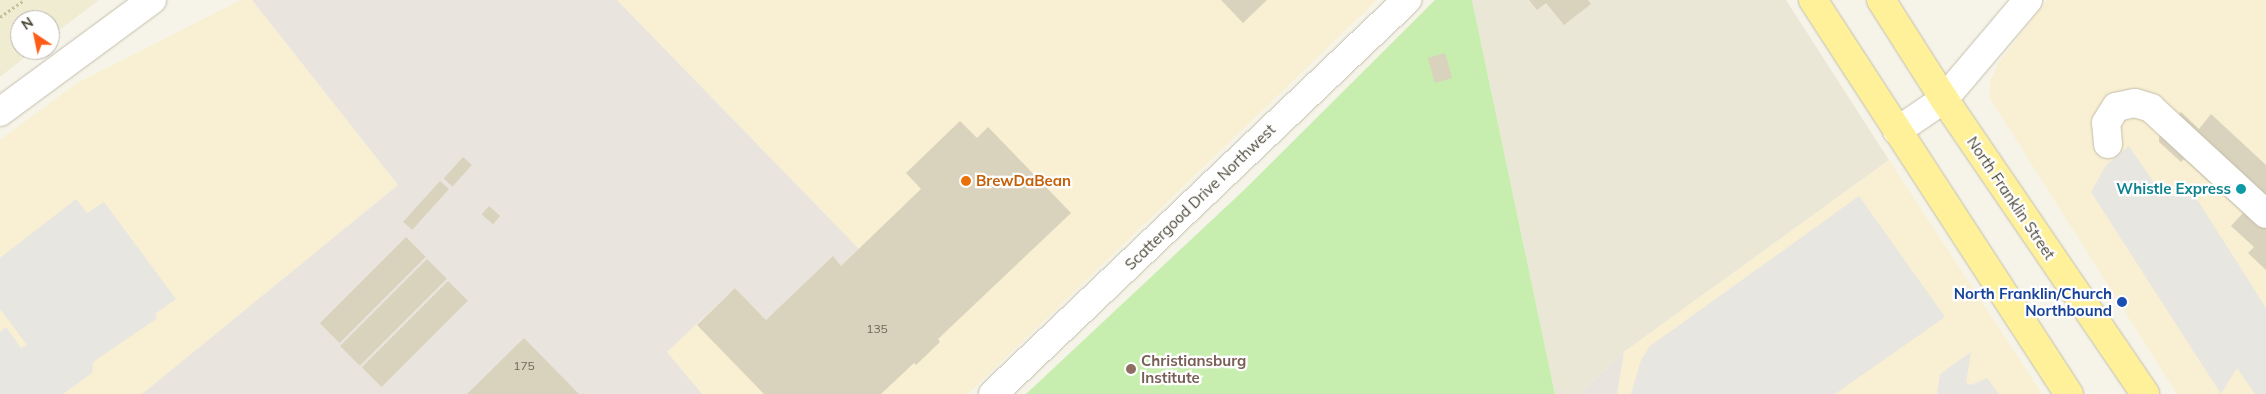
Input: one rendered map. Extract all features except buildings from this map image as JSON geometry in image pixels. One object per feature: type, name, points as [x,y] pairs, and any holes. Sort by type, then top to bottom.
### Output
[{"type":"main road","points":[[1813,0],[2069,394]]},
{"type":"main road","name":"North Franklin Street","points":[[1881,0],[1944,99],[2145,394]]},
{"type":"street","points":[[0,112],[152,0]]},
{"type":"street","name":"Scattergood Drive Northwest","points":[[993,394],[1407,0]]},
{"type":"street","points":[[1897,131],[1944,99],[2028,0]]},
{"type":"street","points":[[2108,144],[2106,123],[2116,107],[2135,103],[2151,108],[2266,214]]},
{"type":"path","points":[[0,17],[24,0]]},
{"type":"shaded area","points":[[0,0],[99,0],[60,29],[60,10],[10,10],[10,60],[21,60],[0,77]]},
{"type":"shaded area","points":[[241,0],[252,0],[398,185],[142,394],[0,394],[0,140],[77,83]]},
{"type":"shaded area","points":[[252,0],[617,0],[859,249],[841,266],[832,257],[766,320],[735,288],[667,352],[702,394],[142,394],[398,185]]},
{"type":"shaded area","points":[[617,0],[1377,0],[968,394],[702,394],[667,352],[735,288],[766,320],[833,256],[859,249]]},
{"type":"shaded area","points":[[1472,0],[1786,0],[1889,160],[1624,352],[1579,394],[1555,394]]},
{"type":"shaded area","points":[[2047,0],[2266,0],[2266,394],[2177,394],[1989,97],[1991,79],[1999,62]]},
{"type":"shaded area","points":[[2129,146],[2163,196],[2195,196],[2266,308],[2266,394],[2255,394],[2237,368],[2221,394],[2091,192],[2106,165]]},
{"type":"shaded area","points":[[1889,160],[2042,394],[1617,394],[1624,352]]},
{"type":"shaded area","points":[[1859,196],[1945,317],[1835,394],[1631,394],[1641,360],[1650,346]]},
{"type":"shaded area","points":[[76,199],[87,213],[104,202],[176,299],[156,313],[156,319],[93,362],[92,373],[63,394],[0,394],[0,332],[6,327],[21,348],[27,345],[0,309],[0,258]]},
{"type":"shaded area","points":[[1624,352],[1617,394],[1579,394]]},
{"type":"shaded area","points":[[1971,352],[1966,383],[1971,385],[1987,378],[1999,394],[1937,394],[1940,374]]},
{"type":"green space","points":[[1435,0],[1472,0],[1555,394],[1026,394],[1244,190]]},
{"type":"place","name":"BrewDaBean","points":[[966,181]]},
{"type":"place","name":"Whistle Express","points":[[2241,189]]},
{"type":"place","name":"North Franklin/Church Northbound","points":[[2122,302]]},
{"type":"place","name":"Christiansburg Institute","points":[[1131,369]]}]
